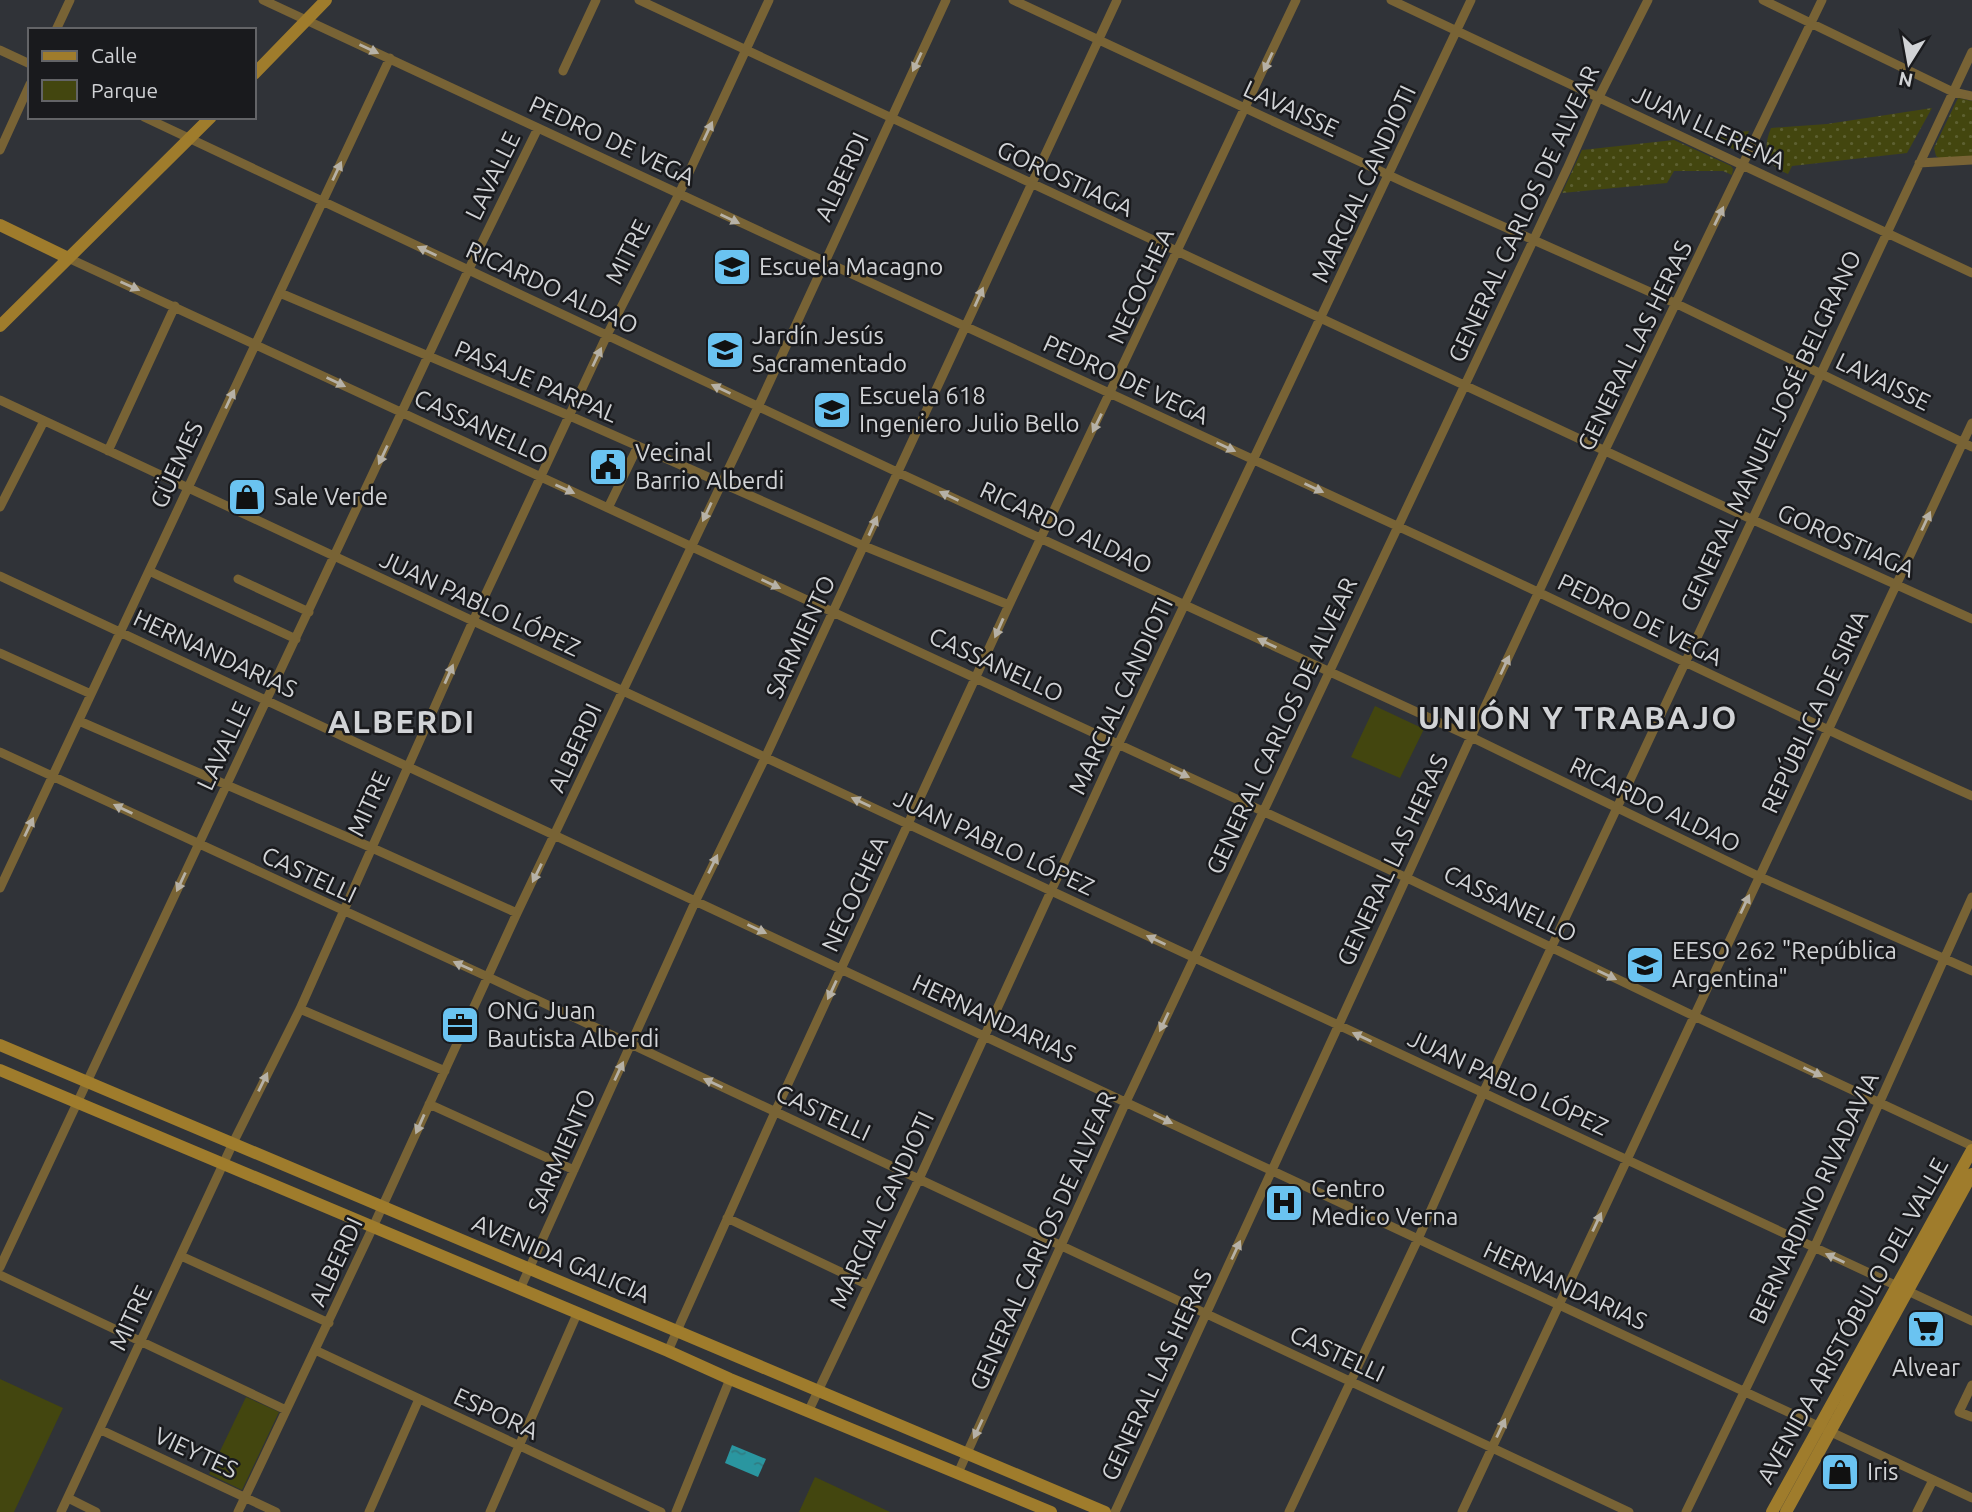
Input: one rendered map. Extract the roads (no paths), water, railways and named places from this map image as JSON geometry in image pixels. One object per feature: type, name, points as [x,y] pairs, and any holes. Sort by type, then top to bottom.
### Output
[{"type":"main road","points":[[256,72],[326,0]]},
{"type":"main road","points":[[0,326],[209,119]]},
{"type":"main road","name":"CASSANELLO","points":[[0,225],[68,258]]},
{"type":"main road","name":"AVENIDA GALICIA","points":[[0,1045],[1105,1512]]},
{"type":"main road","name":"AVENIDA GALICIA","points":[[0,1070],[1051,1512]]},
{"type":"main road","name":"AVENIDA ARISTÓBULO DEL VALLE","points":[[1786,1512],[1825,1429],[1902,1289],[1972,1148]]},
{"type":"main road","name":"AVENIDA ARISTÓBULO DEL VALLE","points":[[1902,1289],[1972,1174]]},
{"type":"main road","name":"AVENIDA ARISTÓBULO DEL VALLE","points":[[1772,1512],[1825,1429]]},
{"type":"street","points":[[56,28],[70,0]]},
{"type":"street","name":"PEDRO DE VEGA","points":[[263,0],[1539,592],[1827,731],[1972,796]]},
{"type":"street","points":[[563,71],[596,0]]},
{"type":"street","name":"GOROSTIAGA","points":[[639,0],[1751,519],[1972,619]]},
{"type":"street","name":"MITRE","points":[[61,1512],[223,1164],[299,1009],[473,621],[607,335],[679,194],[769,0]]},
{"type":"street","name":"ALBERDI","points":[[238,1512],[329,1323],[517,913],[758,407],[946,0]]},
{"type":"street","name":"LAVAISSE","points":[[1013,0],[1390,175],[1677,304],[1968,444]]},
{"type":"street","name":"SARMIENTO","points":[[520,1289],[695,900],[765,758],[1116,0]]},
{"type":"street","name":"NECOCHEA","points":[[668,1351],[1009,605],[1296,0]]},
{"type":"street","name":"JUAN LLERENA","points":[[1391,0],[1972,272]]},
{"type":"street","name":"MARCIAL CANDIOTI","points":[[809,1410],[919,1179],[1252,459],[1322,319],[1471,0]]},
{"type":"street","name":"GENERAL CARLOS DE ALVEAR","points":[[958,1473],[1126,1102],[1599,97],[1648,0]]},
{"type":"street","points":[[1763,0],[1953,92],[1972,96]]},
{"type":"street","name":"GENERAL LAS HERAS","points":[[1115,1512],[1405,877],[1605,450],[1822,0]]},
{"type":"street","points":[[0,50],[28,63]]},
{"type":"street","name":"GENERAL MANUEL JOSÉ BELGRANO","points":[[1289,1512],[1352,1382],[1483,1093],[1751,519],[1972,52]]},
{"type":"street","name":"GÜEMES","points":[[0,888],[390,58]]},
{"type":"street","points":[[0,150],[28,88]]},
{"type":"street","name":"RICARDO ALDAO","points":[[148,119],[897,472],[1471,737],[1758,876],[1972,971]]},
{"type":"street","name":"LAVALLE","points":[[0,1267],[468,271],[538,128]]},
{"type":"street","points":[[1919,163],[1972,160]]},
{"type":"street","name":"CASSANELLO","points":[[68,258],[1264,811],[1972,1148]]},
{"type":"street","name":"PASAJE PARPAL","points":[[280,293],[570,416],[864,546],[1009,605]]},
{"type":"street","points":[[108,451],[175,306]]},
{"type":"street","name":"JUAN PABLO LÓPEZ","points":[[0,400],[1972,1321]]},
{"type":"street","points":[[0,507],[44,421]]},
{"type":"street","name":"REPÚBLICA DE SIRIA","points":[[1462,1512],[1758,876],[1896,585],[1968,444],[1972,423]]},
{"type":"street","points":[[608,508],[638,446]]},
{"type":"street","points":[[149,570],[296,639]]},
{"type":"street","name":"HERNANDARIAS","points":[[0,576],[1972,1498]]},
{"type":"street","points":[[238,579],[309,612]]},
{"type":"street","points":[[0,653],[91,694]]},
{"type":"street","points":[[79,721],[228,784],[517,913]]},
{"type":"street","name":"CASTELLI","points":[[0,752],[1629,1512]]},
{"type":"street","name":"BERNARDINO RIVADAVIA","points":[[1686,1512],[1814,1248],[1972,897]]},
{"type":"street","points":[[299,1009],[445,1071]]},
{"type":"street","points":[[429,1104],[574,1170]]},
{"type":"street","points":[[727,1218],[868,1285]]},
{"type":"street","points":[[181,1256],[329,1323]]},
{"type":"street","points":[[0,1275],[286,1410]]},
{"type":"street","points":[[490,1512],[577,1314]]},
{"type":"street","name":"ESPORA","points":[[315,1350],[661,1512]]},
{"type":"street","points":[[676,1512],[730,1379]]},
{"type":"street","points":[[1972,1385],[1959,1412],[1972,1417]]},
{"type":"street","points":[[369,1512],[419,1398]]},
{"type":"street","name":"VIEYTES","points":[[101,1430],[276,1512]]},
{"type":"street","points":[[1917,1512],[1933,1479]]},
{"type":"street","points":[[68,1498],[96,1512]]},
{"type":"water","points":[[732,1445],[766,1459],[758,1477],[725,1463]]},
{"type":"place","name":"Escuela Macagno","points":[[732,267]]},
{"type":"place","name":"Jardín Jesús Sacramentado","points":[[725,350]]},
{"type":"place","name":"Escuela 618 Ingeniero Julio Bello","points":[[832,410]]},
{"type":"place","name":"Vecinal Barrio Alberdi","points":[[608,467]]},
{"type":"place","name":"Sale Verde","points":[[247,497]]},
{"type":"place","name":"EESO 262 \"República Argentina\"","points":[[1645,965]]},
{"type":"place","name":"ONG Juan Bautista Alberdi","points":[[460,1025]]},
{"type":"place","name":"Centro Medico Verna","points":[[1284,1203]]},
{"type":"place","name":"Alvear","points":[[1926,1329]]},
{"type":"place","name":"Iris","points":[[1840,1472]]},
{"type":"district","name":"UNIÓN Y TRABAJO","points":[[1578,718]]},
{"type":"district","name":"ALBERDI","points":[[402,722]]}]
